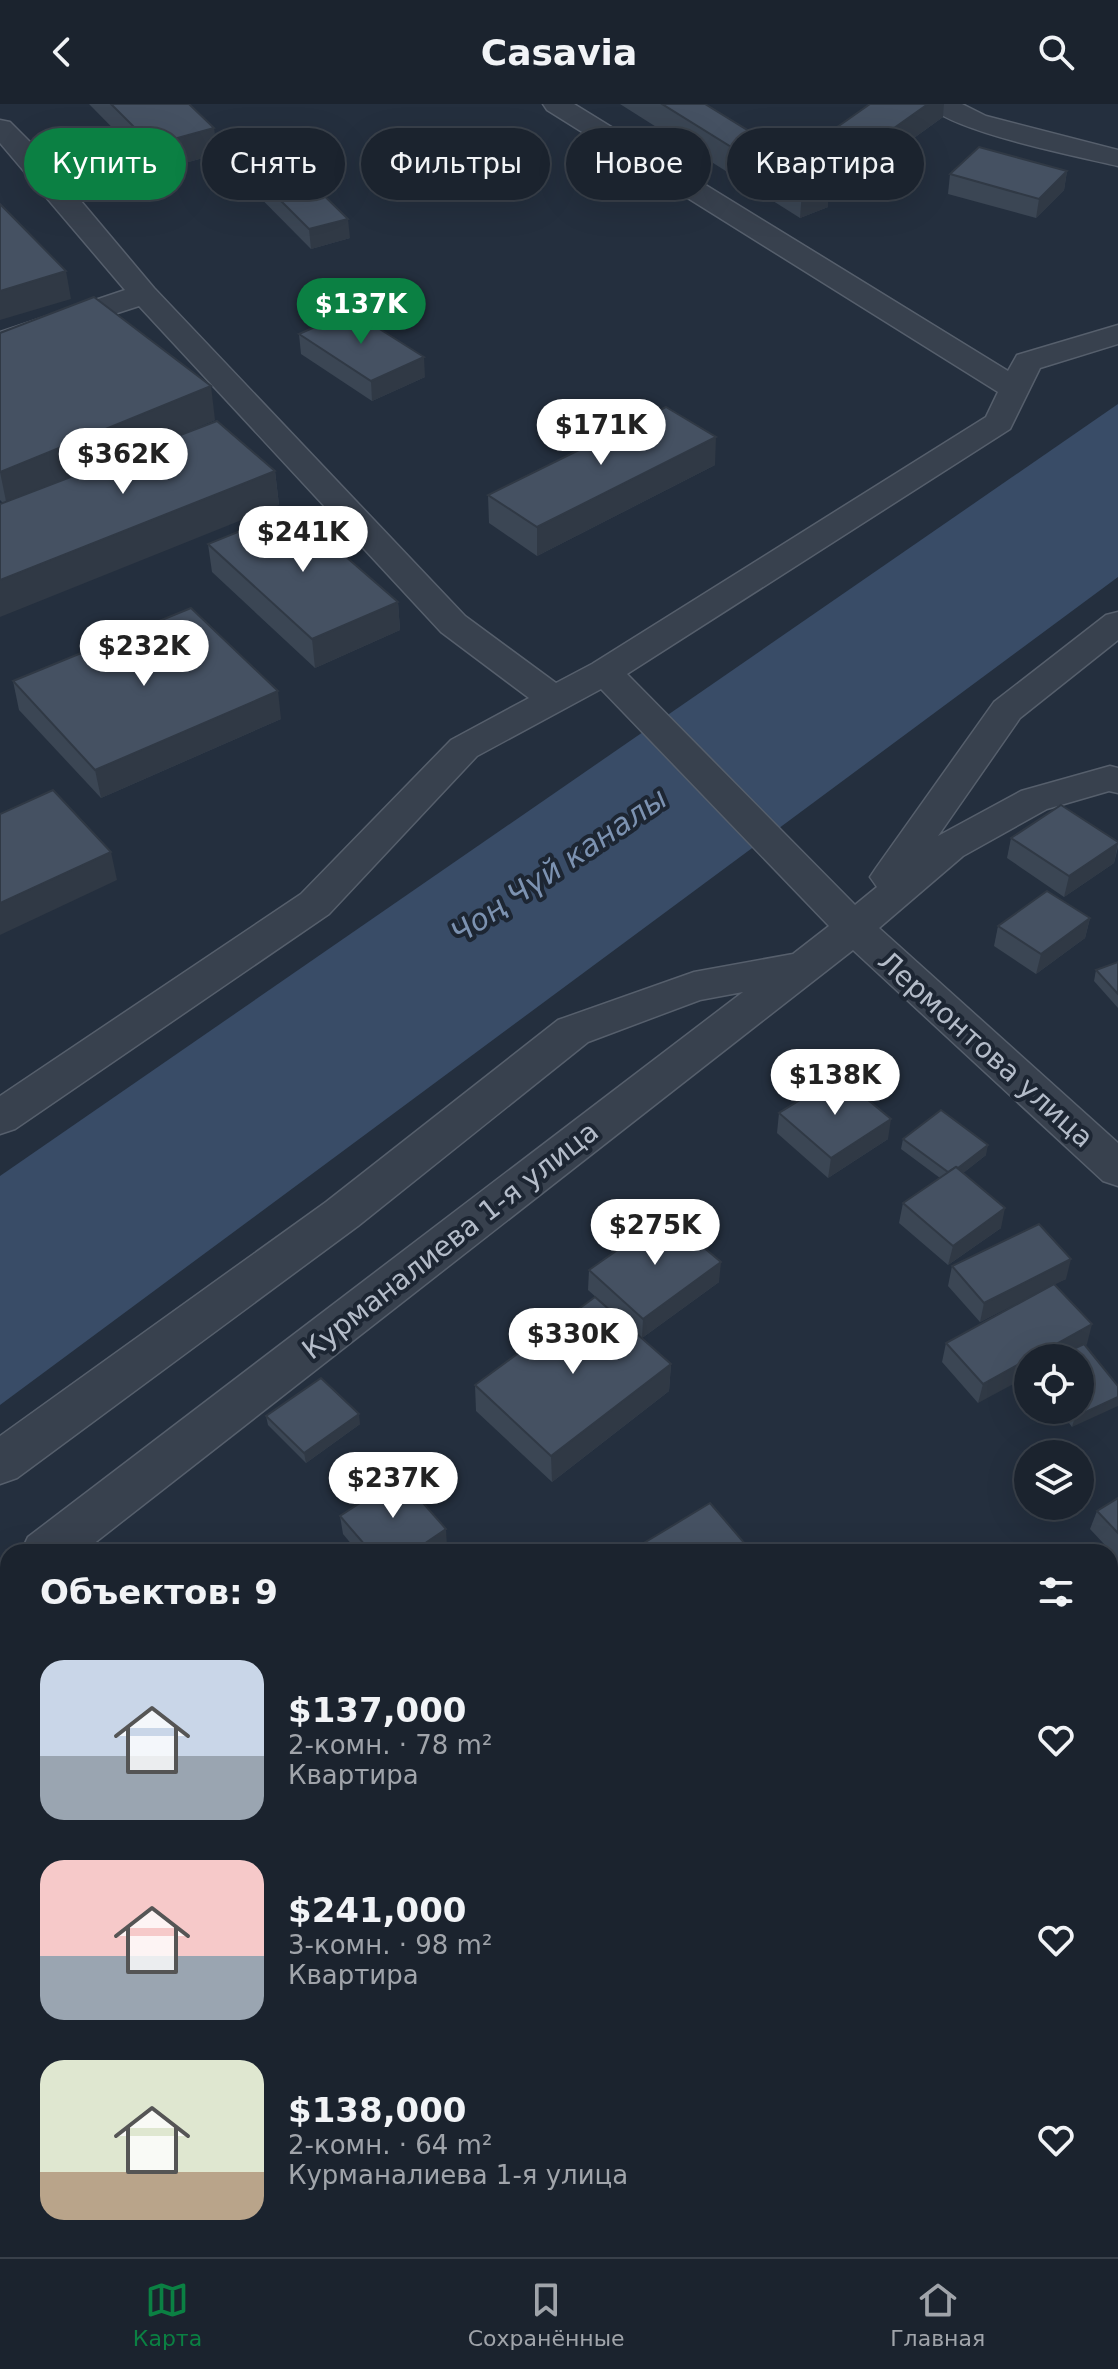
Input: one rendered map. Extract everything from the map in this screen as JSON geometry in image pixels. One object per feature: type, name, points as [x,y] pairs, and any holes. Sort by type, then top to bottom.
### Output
[{"type":"street","points":[[556,104],[1015,389]]},
{"type":"street","points":[[941,104],[977,122],[1118,158]]},
{"type":"street","points":[[0,128],[29,157],[144,294],[453,624],[555,700]]},
{"type":"street","points":[[0,342],[144,294]]},
{"type":"street","points":[[0,1118],[315,904],[464,748],[555,700],[617,685],[999,422],[1028,362],[1118,334]]},
{"type":"street","points":[[854,928],[1007,710],[1118,623]]},
{"type":"street","name":"Лермонтова улица","points":[[617,685],[854,928],[1118,1169]]},
{"type":"street","points":[[854,928],[949,847],[1034,800],[1110,778],[1118,781]]},
{"type":"street","name":"Курманалиева 1-я улица","points":[[56,1544],[854,928]]},
{"type":"street","points":[[0,1463],[342,1214],[573,1031],[694,987],[803,967]]},
{"type":"water","name":"Чоң Чүй каналы","points":[[1118,404],[1118,577],[0,1405],[0,1176]]},
{"type":"building","points":[[111,104],[189,104],[214,128],[202,128],[202,131],[186,136],[186,128],[135,128]]},
{"type":"building","points":[[662,104],[705,104],[744,128],[727,128],[727,144],[711,134],[711,128],[701,128]]},
{"type":"building","points":[[870,104],[928,104],[894,128],[836,128]]},
{"type":"building","points":[[979,147],[1067,171],[1039,199],[950,174]]},
{"type":"building","points":[[280,200],[329,200],[348,219],[309,229]]},
{"type":"building","points":[[0,204],[66,271],[0,291]]},
{"type":"building","points":[[94,297],[211,386],[0,472],[0,333]]},
{"type":"building","points":[[351,311],[424,357],[371,381],[299,334]]},
{"type":"building","points":[[666,407],[716,437],[537,527],[488,495]]},
{"type":"building","points":[[217,421],[275,471],[0,580],[0,504]]},
{"type":"building","points":[[292,510],[398,602],[312,639],[208,544]]},
{"type":"building","points":[[191,608],[278,691],[95,770],[13,681]]},
{"type":"building","points":[[53,790],[111,852],[0,903],[0,814]]},
{"type":"building","points":[[1061,805],[1118,842],[1069,876],[1011,838]]},
{"type":"building","points":[[1047,891],[1090,918],[1041,954],[998,926]]},
{"type":"building","points":[[1118,962],[1118,994],[1096,970]]},
{"type":"building","points":[[839,1076],[891,1119],[831,1158],[779,1113]]},
{"type":"building","points":[[941,1110],[988,1145],[948,1172],[903,1139]]},
{"type":"building","points":[[956,1167],[1005,1208],[953,1246],[903,1203]]},
{"type":"building","points":[[666,1216],[721,1262],[643,1319],[589,1270]]},
{"type":"building","points":[[1039,1224],[1071,1259],[984,1303],[952,1266]]},
{"type":"building","points":[[1054,1284],[1092,1324],[1056,1344],[1014,1344],[1014,1367],[983,1384],[946,1343]]},
{"type":"building","points":[[595,1297],[671,1364],[551,1456],[475,1385]]},
{"type":"building","points":[[1094,1356],[1118,1386],[1118,1397],[1094,1408]]},
{"type":"building","points":[[321,1378],[359,1414],[304,1453],[266,1416]]},
{"type":"building","points":[[400,1477],[446,1529],[424,1544],[364,1544],[340,1516]]},
{"type":"building","points":[[1118,1498],[1118,1533],[1097,1511]]},
{"type":"building","points":[[710,1503],[745,1544],[642,1544]]}]
